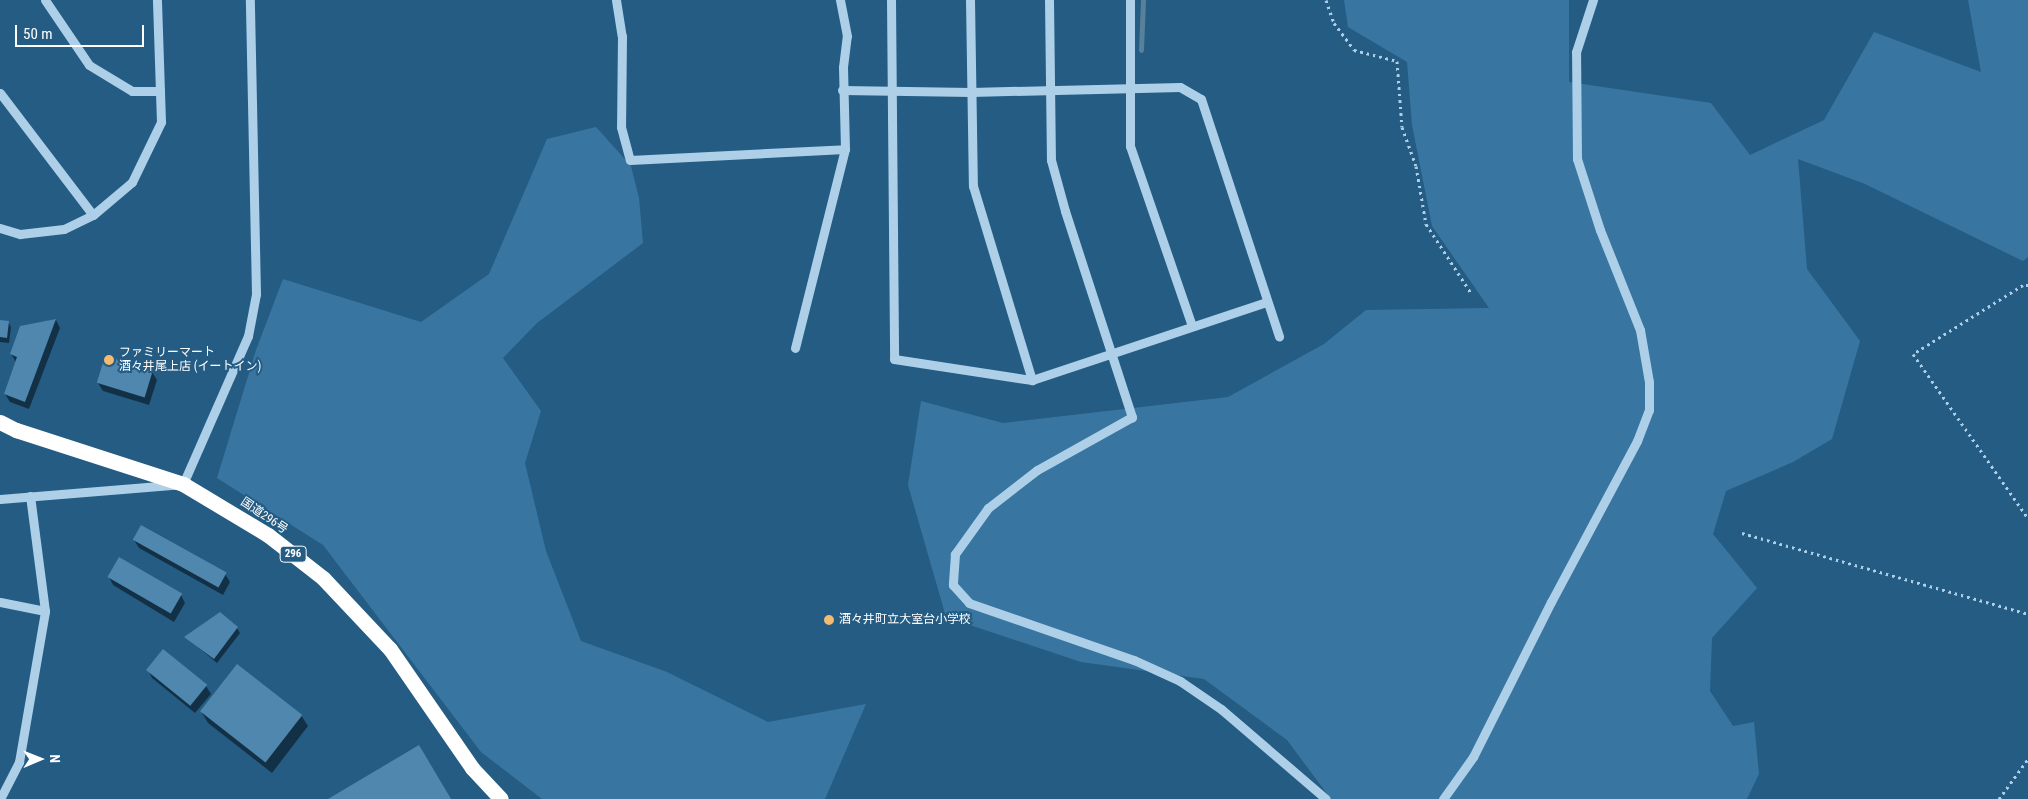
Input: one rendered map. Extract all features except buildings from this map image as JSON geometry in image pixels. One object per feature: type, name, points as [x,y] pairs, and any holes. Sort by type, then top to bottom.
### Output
[{"type":"highway","name":"国道296号","points":[[0,422],[16,430],[183,484],[268,535],[323,578],[390,649],[472,768],[502,799]]},
{"type":"street","points":[[0,228],[20,234],[38,234],[64,229],[93,215],[132,182],[144,162],[160,122],[157,0]]},
{"type":"street","points":[[0,499],[183,484],[248,336],[256,294],[250,0]]},
{"type":"street","points":[[616,0],[622,36],[620,127],[630,160],[845,149]]},
{"type":"street","points":[[795,348],[845,149],[842,90],[847,36],[840,0]]},
{"type":"street","points":[[891,0],[894,360],[1032,380],[1266,302]]},
{"type":"street","points":[[970,0],[973,186],[1032,380]]},
{"type":"street","points":[[1049,0],[1052,160],[1132,417],[1036,470],[988,508],[956,554],[953,585],[969,602],[1134,660],[1180,681],[1221,709],[1326,799]]},
{"type":"street","points":[[1130,0],[1130,146],[1192,326]]},
{"type":"street","points":[[1442,799],[1473,757],[1551,602],[1633,450],[1649,410],[1649,382],[1640,330],[1600,230],[1577,159],[1576,52],[1593,0]]},
{"type":"street","points":[[49,2],[89,65],[132,91],[160,91]]},
{"type":"street","points":[[842,90],[971,92],[1180,87],[1201,99],[1266,302],[1279,336]]},
{"type":"street","points":[[0,92],[93,215]]},
{"type":"street","points":[[0,799],[19,762],[45,611],[30,496]]},
{"type":"street","points":[[0,602],[45,611]]},
{"type":"path","points":[[1326,0],[1334,23],[1354,50],[1397,61],[1402,127],[1416,166],[1426,224],[1471,293]]},
{"type":"path","points":[[2028,285],[2023,285],[1913,354],[2028,518]]},
{"type":"path","points":[[1742,533],[2028,614]]},
{"type":"path","points":[[2000,799],[2028,759]]},
{"type":"shaded area","points":[[1344,0],[1569,0],[1569,82],[1711,103],[1750,155],[1824,120],[1874,32],[1981,72],[1968,0],[2028,0],[2028,257],[2023,261],[1865,184],[1798,159],[1807,269],[1860,341],[1832,439],[1793,462],[1726,491],[1713,534],[1757,588],[1712,638],[1710,691],[1733,726],[1754,722],[1759,774],[1747,799],[1331,799],[1287,740],[1204,679],[1081,662],[946,617],[908,485],[921,401],[1003,423],[1228,397],[1324,344],[1366,310],[1489,308],[1432,226],[1412,125],[1407,62],[1348,27]]},
{"type":"shaded area","points":[[596,127],[631,166],[639,198],[643,243],[537,323],[503,358],[541,411],[525,463],[546,551],[581,641],[667,672],[768,722],[866,704],[825,799],[542,799],[481,752],[323,545],[217,478],[256,350],[283,279],[421,322],[489,274],[547,139]]},
{"type":"waterway","points":[[1141,50],[1143,0]]},
{"type":"place","name":"ファミリーマート 酒々井尾上店 (イートイン)","points":[[109,360]]},
{"type":"place","name":"酒々井町立大室台小学校","points":[[829,620]]}]
